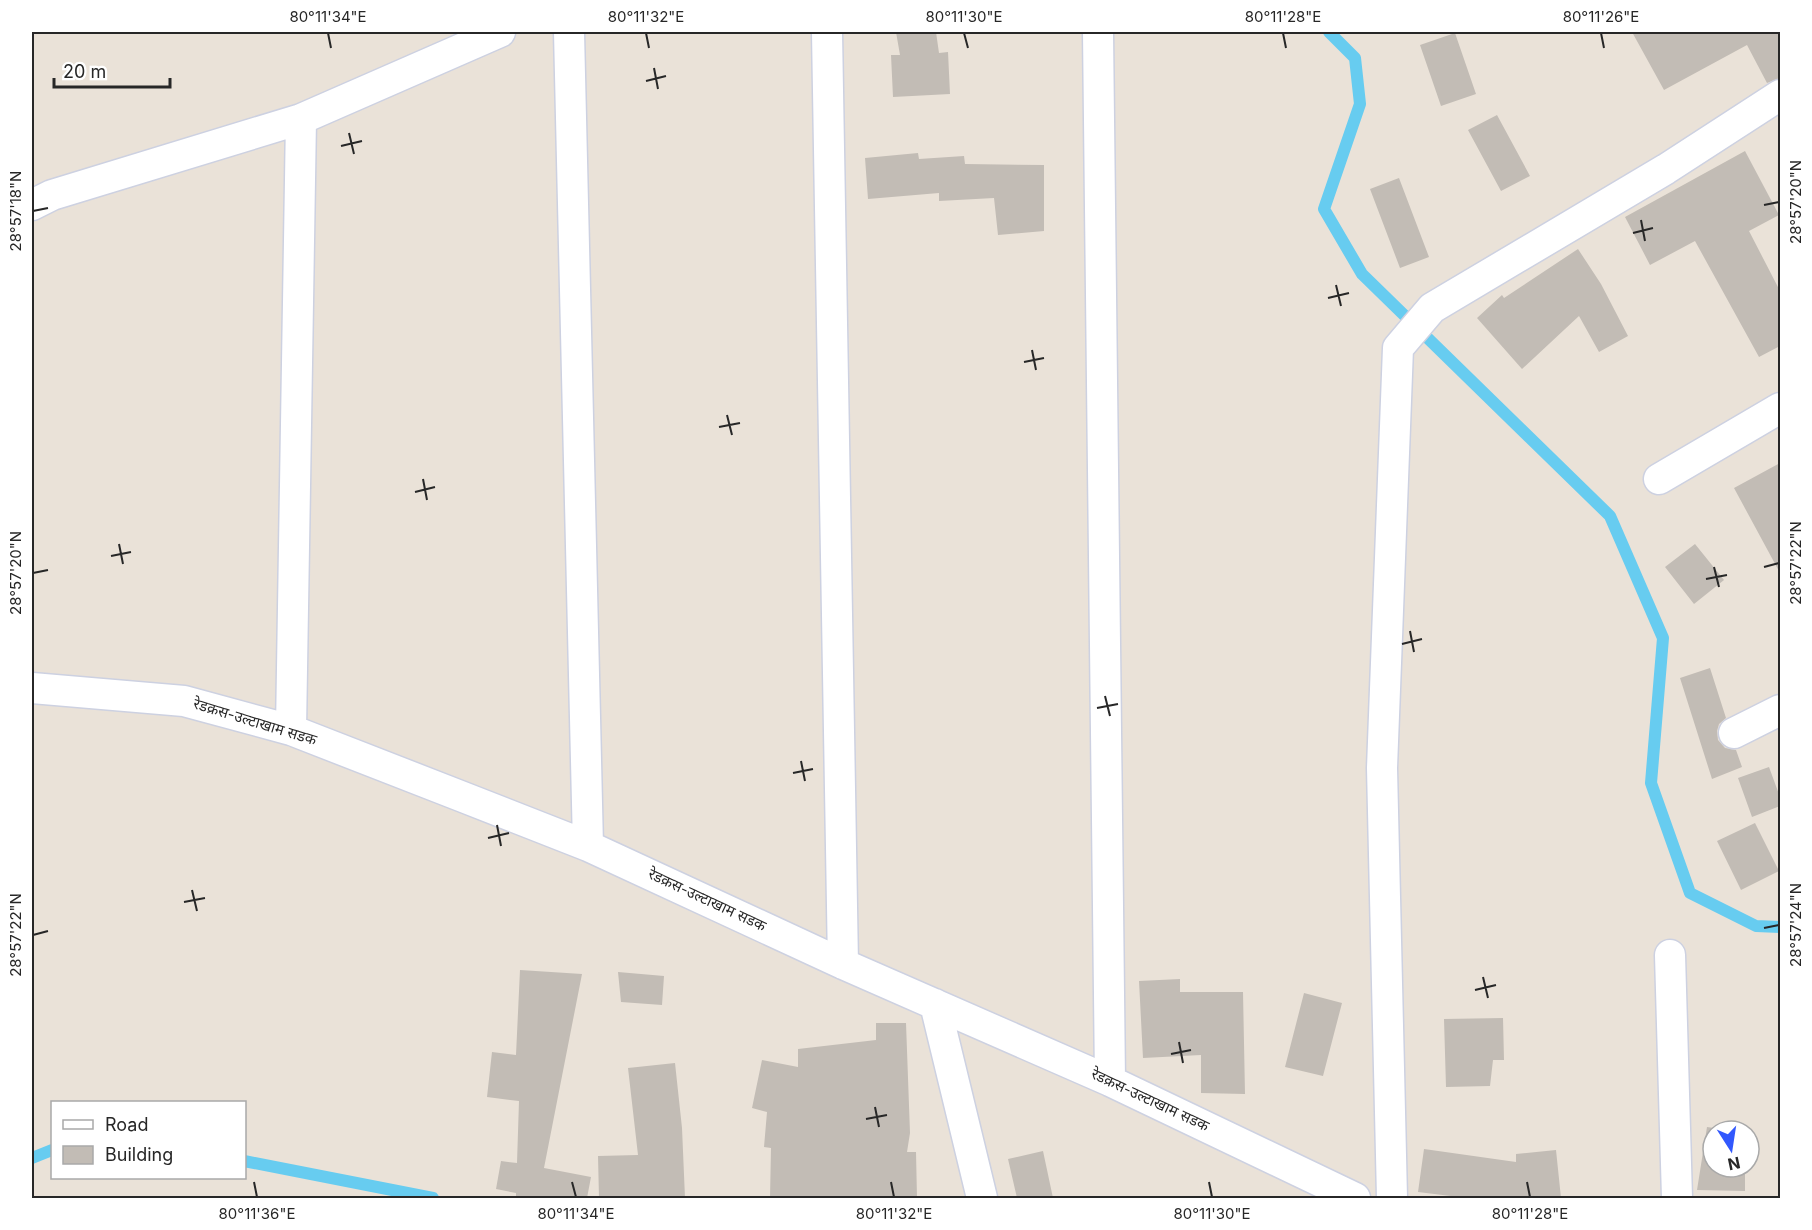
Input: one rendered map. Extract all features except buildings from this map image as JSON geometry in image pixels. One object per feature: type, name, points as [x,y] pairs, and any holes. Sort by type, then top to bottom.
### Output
[{"type":"street","points":[[32,206],[52,195],[301,119],[500,32]]},
{"type":"street","points":[[569,32],[588,846]]},
{"type":"street","points":[[827,32],[843,963]]},
{"type":"street","points":[[1098,32],[1110,1081]]},
{"type":"street","points":[[1392,1198],[1382,768],[1398,348],[1432,308],[1666,170],[1780,95]]},
{"type":"street","points":[[291,730],[301,119]]},
{"type":"street","points":[[1659,479],[1780,408]]},
{"type":"street","name":"रेडक्रस-उल्टाखाम सडक","points":[[32,688],[184,700],[291,730],[588,846],[843,963],[1110,1081],[1355,1198]]},
{"type":"street","points":[[1734,733],[1780,710]]},
{"type":"street","points":[[1670,955],[1677,1198]]},
{"type":"street","points":[[935,1004],[982,1198]]},
{"type":"waterway","points":[[1329,32],[1355,58],[1360,104],[1324,209],[1362,274],[1610,516],[1663,638],[1651,783],[1690,893],[1756,926],[1780,927]]},
{"type":"waterway","points":[[32,1158],[51,1150]]},
{"type":"waterway","points":[[246,1161],[433,1198]]}]
